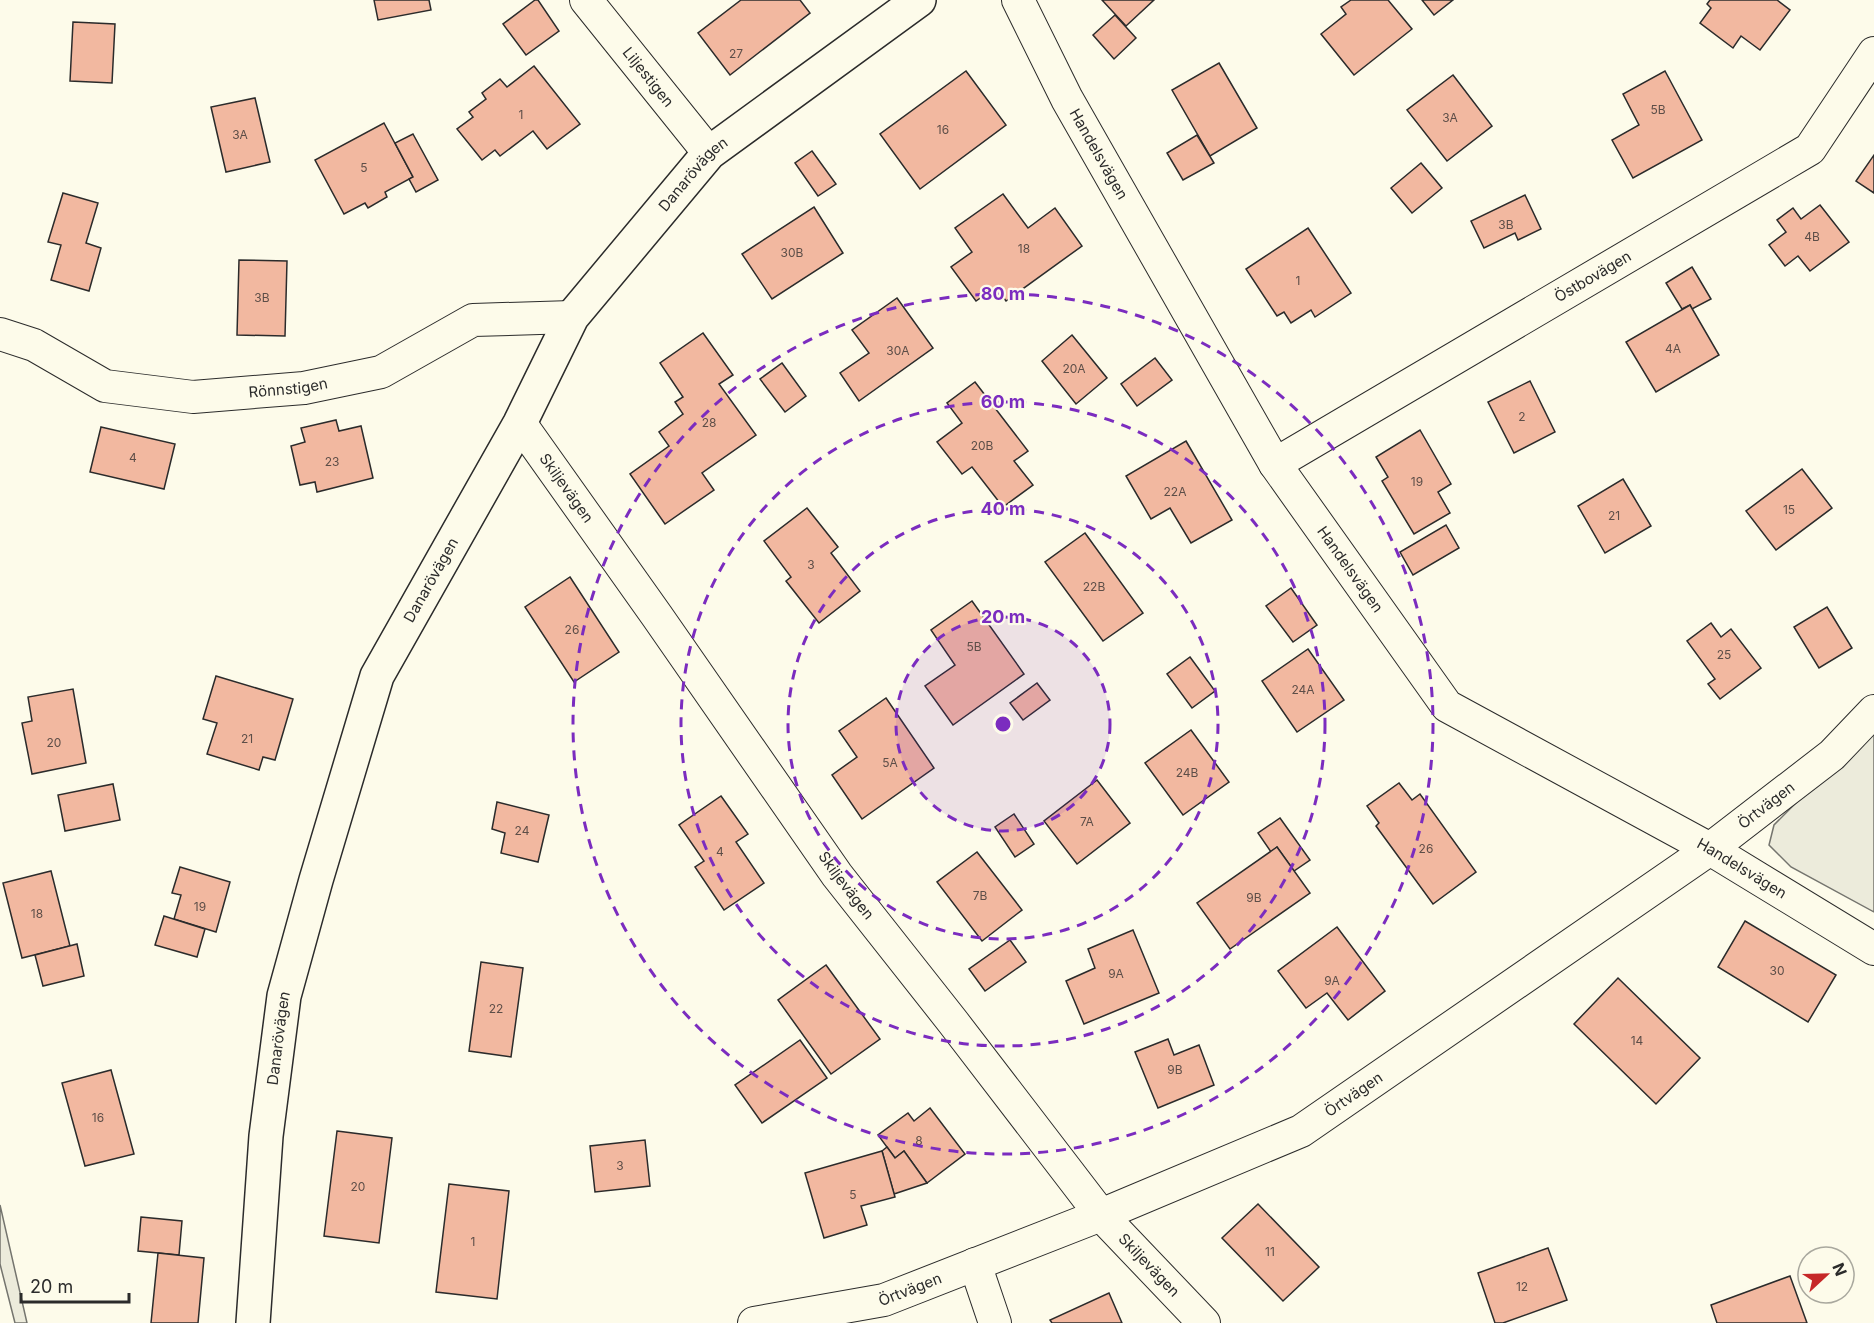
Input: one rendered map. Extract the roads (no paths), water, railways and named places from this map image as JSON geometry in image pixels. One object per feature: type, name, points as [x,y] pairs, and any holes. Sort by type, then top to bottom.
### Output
[{"type":"street","name":"Liljestigen","points":[[586,0],[710,153]]},
{"type":"street","name":"Danarövägen","points":[[253,1323],[266,1136],[284,996],[377,676],[520,423],[572,317],[710,153],[919,0]]},
{"type":"street","name":"Handelsvägen","points":[[1018,0],[1067,99],[1275,464],[1447,706],[1710,849],[1874,949]]},
{"type":"street","name":"Östbovägen","points":[[1275,464],[1810,149],[1874,53]]},
{"type":"street","name":"Rönnstigen","points":[[0,334],[34,345],[105,386],[193,397],[304,388],[381,372],[473,320],[572,317]]},
{"type":"street","name":"Skiljevägen","points":[[520,423],[657,615],[837,875],[1101,1215],[1204,1323]]},
{"type":"street","name":"Örtvägen","points":[[754,1323],[884,1300],[1101,1215],[1301,1131],[1710,849],[1832,755],[1874,711]]},
{"type":"street","points":[[975,1264],[995,1323]]}]
